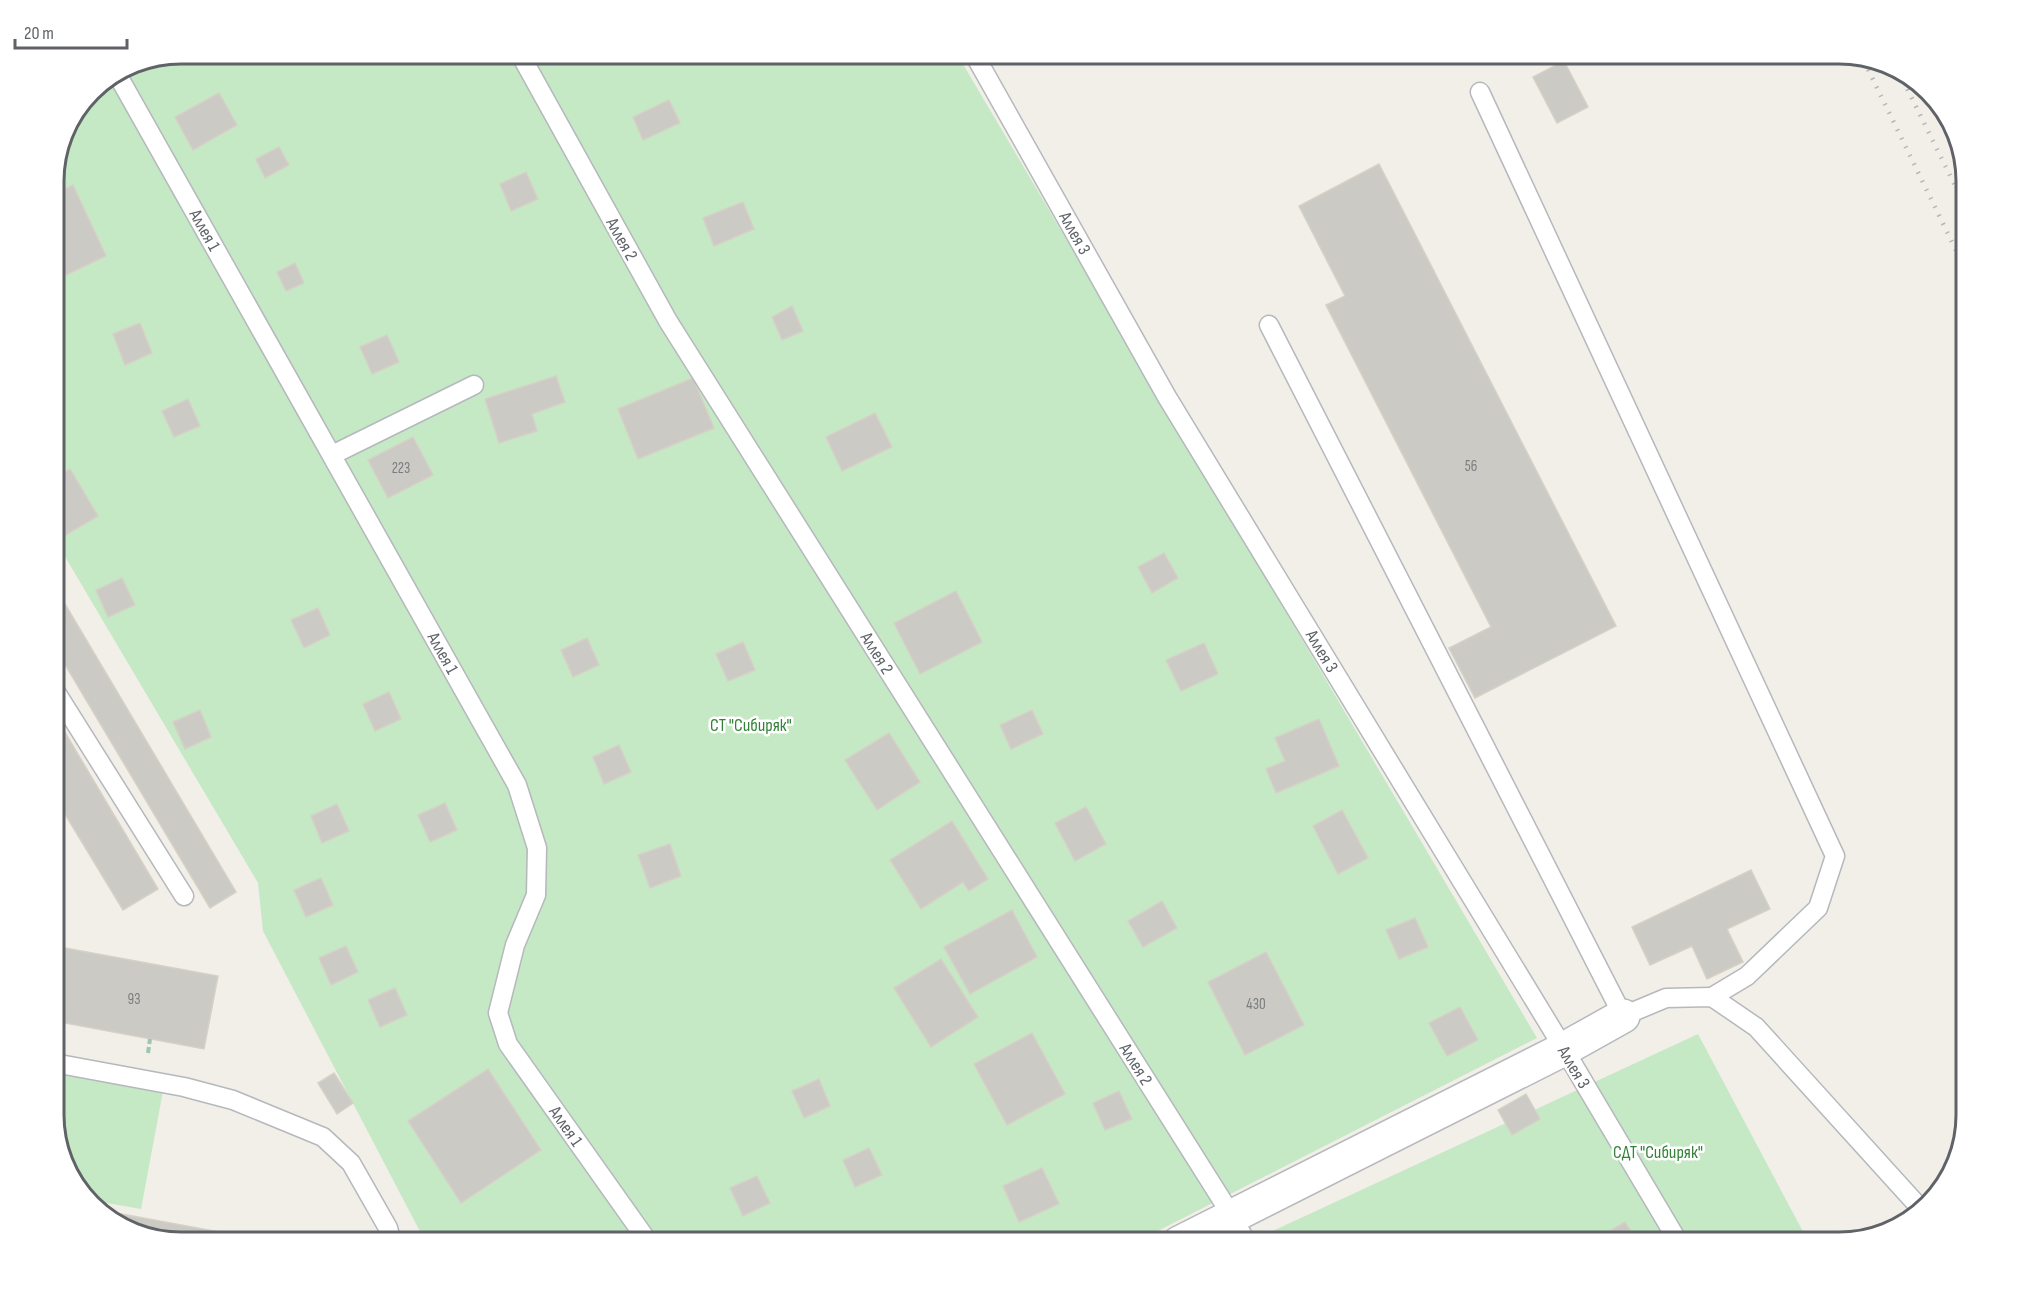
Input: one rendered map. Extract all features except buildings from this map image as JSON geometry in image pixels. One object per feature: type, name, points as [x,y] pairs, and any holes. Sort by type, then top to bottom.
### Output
[{"type":"street","points":[[1239,1230],[1623,1016]]},
{"type":"lane","name":"Аллея 2","points":[[526,65],[668,321],[1239,1230]]},
{"type":"lane","name":"Аллея 3","points":[[980,65],[1167,397],[1673,1232]]},
{"type":"lane","name":"Аллея 1","points":[[121,81],[517,785],[537,848],[536,895],[515,945],[498,1013],[507,1044],[641,1232]]},
{"type":"lane","points":[[1269,325],[1623,1016],[1666,998],[1712,997],[1747,976],[1818,908],[1835,856],[1480,92]]},
{"type":"lane","points":[[332,455],[474,385]]},
{"type":"lane","points":[[65,707],[184,896]]},
{"type":"lane","points":[[1712,997],[1756,1027],[1917,1204]]},
{"type":"lane","points":[[65,1065],[233,1100],[323,1137],[351,1163],[389,1232]]},
{"type":"green space","name":"СТ \"Сибиряк\"","points":[[174,65],[963,65],[1537,1038],[1156,1232],[420,1232],[263,931],[258,883],[65,557],[65,166],[68,151],[77,130],[89,110],[104,93],[123,80],[137,73]]},
{"type":"green space","name":"СДТ \"Сибиряк\"","points":[[1698,1034],[1803,1232],[1271,1232]]},
{"type":"green space","points":[[65,1073],[163,1091],[141,1209],[102,1202],[80,1174],[68,1146],[65,1123]]},
{"type":"railway","points":[[1867,67],[1957,252]]},
{"type":"railway","points":[[1905,84],[1957,190]]}]
